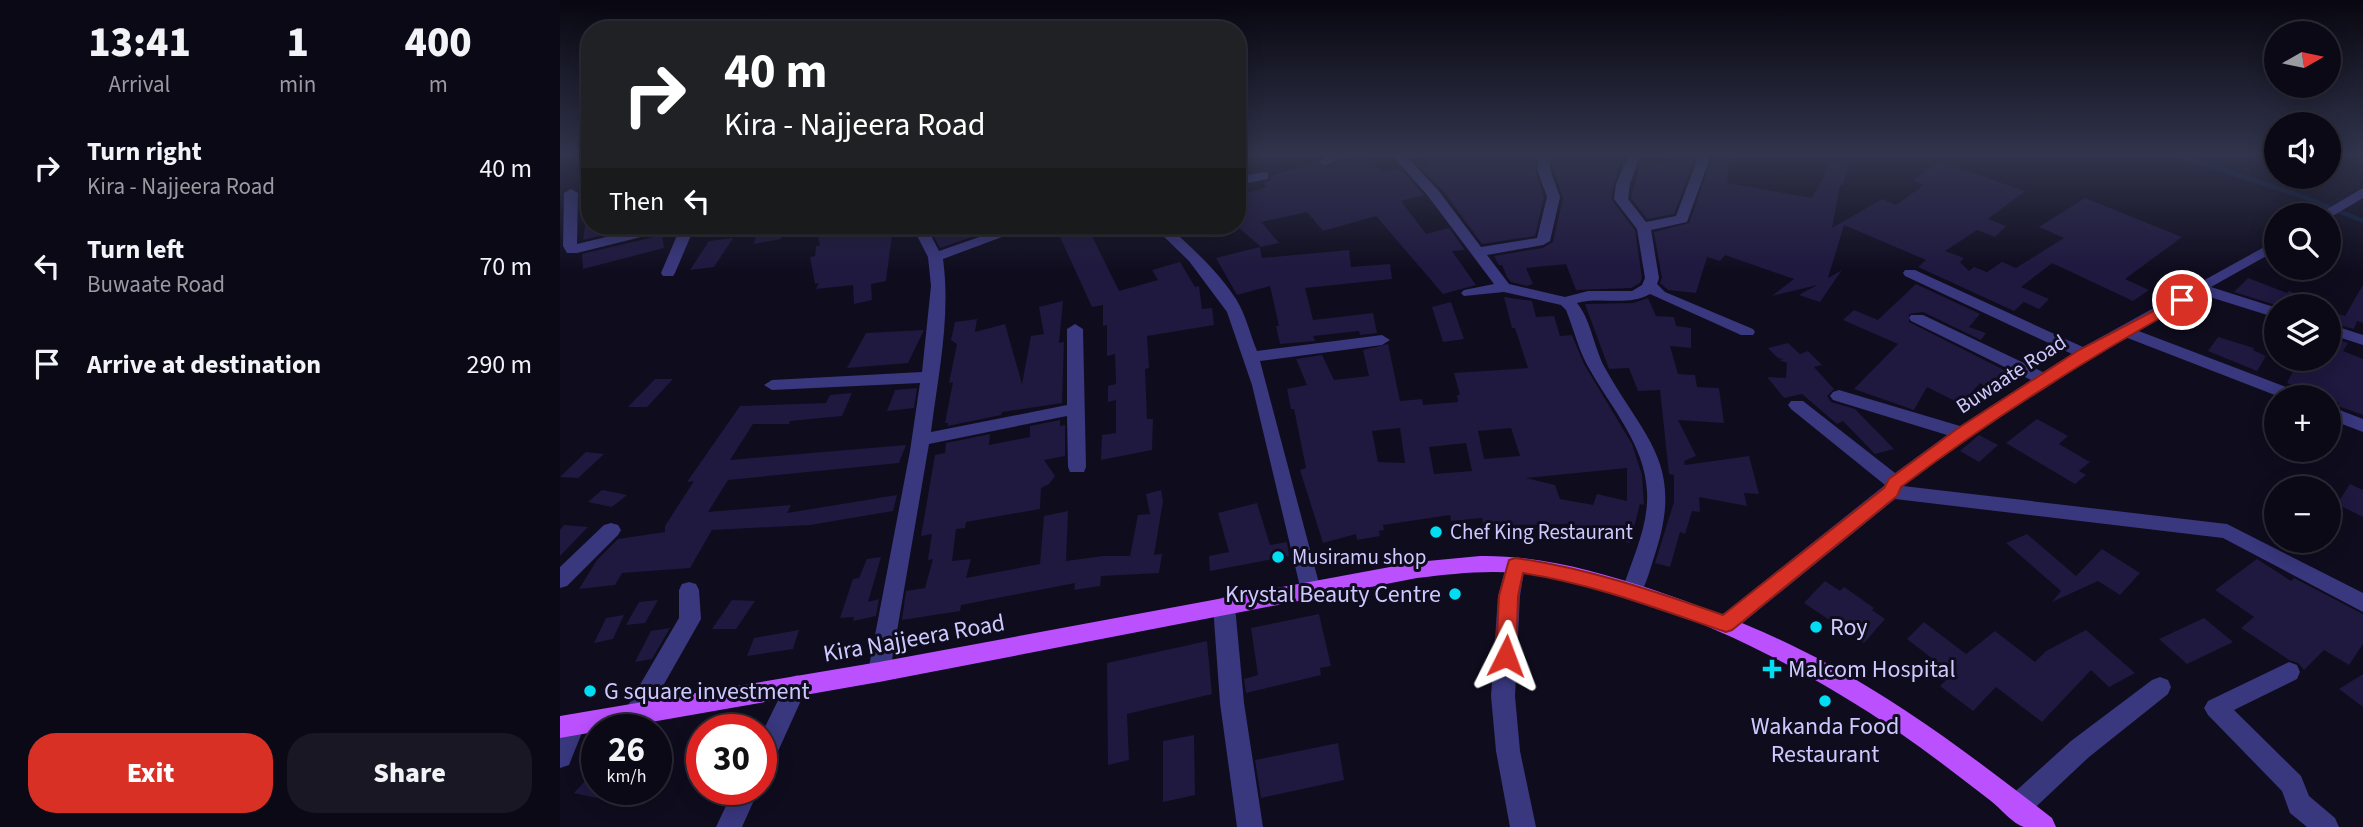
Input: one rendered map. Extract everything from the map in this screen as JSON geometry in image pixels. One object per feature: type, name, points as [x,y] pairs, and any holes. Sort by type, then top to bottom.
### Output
[{"type":"main road","name":"Kira Najjeera Road","points":[[566,726],[879,672],[1417,570],[1470,564],[1515,565],[1563,572],[1632,591],[1726,624],[1822,672],[1942,751],[2043,827]]},
{"type":"street","points":[[566,251],[570,246],[571,194]]},
{"type":"street","points":[[1433,194],[1504,287]]},
{"type":"street","points":[[1477,252],[1543,241],[1553,194]]},
{"type":"street","points":[[1566,302],[1588,296],[1641,294],[1650,286],[1652,278],[1644,227],[1621,199],[1622,194]]},
{"type":"street","points":[[1644,227],[1682,219],[1691,194]]},
{"type":"street","points":[[2341,205],[2359,194]]},
{"type":"street","points":[[566,251],[631,235]]},
{"type":"street","points":[[668,272],[684,235]]},
{"type":"street","points":[[879,672],[920,440],[939,298],[935,257],[924,235]]},
{"type":"street","points":[[935,257],[998,235]]},
{"type":"street","points":[[1170,235],[1194,258],[1228,299],[1252,358],[1311,591]]},
{"type":"street","name":"Buwaate Road","points":[[1726,624],[1962,433],[2084,353],[2264,252]]},
{"type":"street","points":[[1910,273],[2084,353]]},
{"type":"street","points":[[1650,286],[1660,295],[1747,332]]},
{"type":"street","points":[[1469,293],[1504,287],[1566,302],[1573,308],[1595,364],[1640,438],[1654,472],[1657,493],[1655,518],[1632,591]]},
{"type":"street","points":[[2201,289],[2264,309]]},
{"type":"street","points":[[1917,318],[2044,379]]},
{"type":"street","points":[[1075,329],[1077,467]]},
{"type":"street","points":[[2124,331],[2266,385]]},
{"type":"street","points":[[2341,333],[2363,340]]},
{"type":"street","points":[[1252,358],[1382,340]]},
{"type":"street","points":[[772,385],[929,377]]},
{"type":"street","points":[[1839,396],[1962,433]]},
{"type":"street","points":[[1797,405],[1893,488],[2227,531],[2363,603]]},
{"type":"street","points":[[920,440],[1075,409]]},
{"type":"street","points":[[2341,417],[2363,426]]},
{"type":"street","points":[[560,580],[611,530]]},
{"type":"street","points":[[1515,565],[1509,596],[1503,696],[1506,737],[1523,827]]},
{"type":"street","points":[[635,713],[690,619],[689,590]]},
{"type":"street","points":[[1224,606],[1232,703],[1250,827]]},
{"type":"street","points":[[2290,672],[2216,708],[2292,784],[2299,804],[2326,827]]},
{"type":"street","points":[[777,727],[797,685]]},
{"type":"street","points":[[2017,807],[2080,748],[2160,687]]},
{"type":"street","points":[[560,758],[566,726]]},
{"type":"street","points":[[729,827],[739,805]]},
{"type":"building","points":[[1246,194],[1423,194],[1401,201],[1426,234],[1449,228],[1465,250],[1452,251],[1476,285],[1443,294],[1376,216],[1323,231],[1307,212],[1261,222],[1279,243],[1261,247],[1246,234]]},
{"type":"building","points":[[1445,194],[1543,194],[1535,236],[1482,244]]},
{"type":"building","points":[[1561,194],[1612,194],[1611,199],[1635,230],[1642,278],[1640,283],[1631,288],[1576,290],[1566,264],[1526,268],[1533,284],[1527,286],[1511,282],[1494,256],[1543,248],[1553,242],[1563,198]]},
{"type":"building","points":[[1632,194],[1682,194],[1674,214],[1647,219],[1631,198]]},
{"type":"building","points":[[1699,194],[1787,194],[1812,198],[1814,194],[1838,194],[1832,228],[1882,199],[1896,205],[1912,194],[2022,194],[1988,219],[2006,226],[1995,237],[1977,230],[1945,251],[1964,258],[1960,262],[1969,271],[1974,267],[1987,272],[2002,262],[2016,268],[2064,238],[2039,227],[2085,198],[2182,237],[2125,279],[2149,290],[2133,301],[2052,263],[2021,287],[2049,299],[2039,309],[2024,302],[2014,311],[1918,267],[1926,260],[1844,225],[1828,278],[1842,270],[1820,302],[1799,295],[1817,285],[1772,296],[1794,279],[1725,255],[1720,261],[1707,257],[1696,293],[1668,290],[1660,283],[1662,278],[1654,232],[1689,223]]},
{"type":"building","points":[[584,235],[604,235],[583,240]]},
{"type":"building","points":[[662,235],[664,248],[583,269],[582,254]]},
{"type":"building","points":[[756,235],[782,235],[781,239],[754,244]]},
{"type":"building","points":[[818,235],[892,235],[886,281],[871,284],[872,300],[854,304],[853,285],[816,289],[819,283],[815,284],[810,257],[815,256],[816,246],[820,246]]},
{"type":"building","points":[[933,235],[978,235],[940,248]]},
{"type":"building","points":[[1059,235],[1091,235],[1119,291],[1158,280],[1152,270],[1180,262],[1195,287],[1199,286],[1202,309],[1212,308],[1214,325],[1147,336],[1147,419],[1153,419],[1152,450],[1101,460],[1102,435],[1116,433],[1116,400],[1108,402],[1108,386],[1116,384],[1115,354],[1107,356],[1107,325],[1103,326],[1103,305],[1092,307]]},
{"type":"building","points":[[733,238],[714,267],[690,270],[709,241]]},
{"type":"building","points":[[1260,247],[1262,258],[1349,250],[1351,267],[1390,264],[1392,279],[1305,288],[1313,320],[1373,313],[1377,333],[1360,335],[1359,331],[1313,336],[1315,341],[1280,344],[1270,286],[1237,295],[1216,258]]},
{"type":"building","points":[[2248,278],[2296,294],[2264,294],[2264,301],[2234,292]]},
{"type":"building","points":[[1916,284],[1980,314],[1969,327],[1986,333],[1981,340],[1923,312],[1909,314],[1909,322],[2012,374],[1990,389],[1980,383],[1961,404],[1927,387],[1914,410],[1854,389],[1898,344],[1843,320],[1854,310],[1878,320]]},
{"type":"building","points":[[2363,285],[2363,323],[2357,321],[2354,329],[2341,325],[2341,315],[2345,316]]},
{"type":"building","points":[[1504,297],[1532,301],[1536,317],[1554,316],[1560,336],[1572,335],[1584,364],[1632,444],[1642,475],[1644,505],[1640,504],[1630,543],[1585,532],[1587,527],[1570,524],[1484,528],[1482,518],[1451,521],[1450,515],[1383,525],[1384,530],[1379,531],[1380,536],[1357,540],[1356,534],[1323,543],[1300,470],[1306,468],[1294,409],[1291,409],[1287,389],[1307,385],[1296,359],[1322,355],[1334,380],[1369,376],[1363,350],[1388,344],[1400,401],[1422,399],[1423,405],[1458,402],[1457,395],[1460,395],[1454,373],[1528,368],[1515,328],[1512,328]],"holes":[[[1400,428],[1405,463],[1378,462],[1372,431]],[[1511,428],[1520,456],[1484,459],[1478,431]],[[1466,443],[1472,471],[1434,474],[1429,447]],[[1627,468],[1627,501],[1597,494],[1593,505],[1560,499],[1555,485],[1526,478]]]},
{"type":"building","points":[[1648,298],[1656,316],[1674,317],[1676,326],[1691,328],[1691,348],[1670,346],[1678,374],[1695,375],[1697,387],[1719,388],[1724,423],[1678,420],[1696,456],[1684,461],[1685,465],[1749,456],[1759,494],[1744,493],[1747,506],[1699,497],[1700,512],[1692,511],[1685,534],[1680,532],[1670,567],[1655,563],[1674,502],[1674,475],[1669,474],[1660,390],[1638,391],[1629,368],[1609,369],[1585,304],[1633,303]]},
{"type":"building","points":[[1063,301],[1059,343],[1064,342],[1062,403],[1002,412],[1001,415],[948,426],[948,423],[945,423],[953,382],[949,383],[957,344],[951,340],[955,322],[977,319],[975,332],[1005,324],[1022,384],[1031,336],[1044,334],[1039,307]]},
{"type":"building","points":[[1451,302],[1464,339],[1443,342],[1432,307]]},
{"type":"building","points":[[924,330],[908,363],[847,368],[866,333]]},
{"type":"building","points":[[2218,337],[2254,348],[2253,350],[2264,355],[2264,359],[2257,371],[2208,351]]},
{"type":"building","points":[[2341,341],[2348,343],[2343,351],[2363,359],[2363,415],[2341,407],[2341,385],[2287,383],[2293,371],[2341,371]]},
{"type":"building","points":[[1788,343],[1800,354],[1808,351],[1822,365],[1814,367],[1834,389],[1827,396],[1831,402],[1855,409],[1894,449],[1875,454],[1843,421],[1837,424],[1802,394],[1784,398],[1767,377],[1786,378],[1787,363],[1779,360],[1784,359],[1778,358],[1768,348]]},
{"type":"building","points":[[655,379],[673,379],[647,407],[628,407]]},
{"type":"building","points":[[917,388],[914,408],[887,411],[895,390]]},
{"type":"building","points":[[852,393],[842,416],[790,421],[789,424],[753,424],[730,460],[906,445],[899,463],[728,480],[708,512],[791,505],[787,513],[897,495],[893,511],[810,525],[712,530],[690,568],[622,573],[615,585],[579,589],[597,560],[618,539],[665,532],[665,526],[694,481],[687,482],[740,406],[826,403],[830,395]]},
{"type":"building","points":[[2037,419],[2068,436],[2059,444],[2090,462],[2079,471],[2086,475],[2075,484],[2006,443]]},
{"type":"building","points":[[1060,420],[1060,426],[1065,425],[1065,456],[1044,460],[1055,476],[1049,484],[1041,488],[1040,509],[966,522],[965,528],[956,529],[952,561],[971,559],[966,578],[1040,564],[1044,516],[1068,511],[1066,561],[1103,556],[1130,556],[1138,515],[1150,514],[1146,494],[1161,490],[1163,501],[1154,555],[1162,554],[1159,573],[1101,576],[1100,586],[1074,590],[1075,583],[961,605],[960,611],[902,620],[906,591],[925,588],[933,559],[928,560],[932,534],[921,536],[935,455],[945,453],[946,443],[990,434],[989,445],[1030,437],[1030,426]]},
{"type":"building","points":[[1979,435],[1998,445],[1979,462],[1960,451]]},
{"type":"building","points":[[586,452],[604,454],[578,478],[560,477]]},
{"type":"building","points":[[2350,484],[2363,490],[2363,517],[2341,506],[2341,498]]},
{"type":"building","points":[[602,490],[627,495],[612,507],[588,502]]},
{"type":"building","points":[[1257,503],[1270,545],[1287,542],[1289,556],[1210,571],[1209,556],[1229,552],[1218,513]]},
{"type":"building","points":[[564,525],[588,527],[560,556],[560,530]]},
{"type":"building","points":[[2027,534],[2076,576],[2102,549],[2140,573],[2120,595],[2098,581],[2052,602],[2061,591],[2006,543]]},
{"type":"building","points":[[881,557],[868,602],[879,599],[876,616],[853,621],[854,617],[840,618],[853,579],[859,578],[867,559]]},
{"type":"building","points":[[2257,559],[2291,581],[2294,578],[2363,614],[2363,644],[2349,665],[2324,650],[2304,670],[2298,663],[2289,660],[2241,628],[2254,617],[2215,590]]},
{"type":"building","points":[[1825,581],[1840,591],[1844,587],[1885,619],[1864,643],[1804,603]]},
{"type":"building","points":[[658,600],[645,623],[626,625],[639,602]]},
{"type":"building","points":[[732,600],[755,601],[736,629],[712,629]]},
{"type":"building","points":[[1319,614],[1331,666],[1320,668],[1321,675],[1246,693],[1244,679],[1258,675],[1251,628]]},
{"type":"building","points":[[624,615],[613,639],[594,643],[606,618]]},
{"type":"building","points":[[2204,618],[2233,642],[2187,664],[2159,639]]},
{"type":"building","points":[[1924,622],[1966,654],[1995,631],[2035,662],[2046,651],[2086,630],[2135,673],[2109,687],[2091,670],[2042,722],[1996,687],[1973,711],[1940,686],[1952,674],[1907,639]]},
{"type":"building","points":[[670,628],[652,659],[635,662],[651,631]]},
{"type":"building","points":[[799,630],[793,649],[747,656],[754,638]]},
{"type":"building","points":[[1207,641],[1212,694],[1127,714],[1129,760],[1108,765],[1107,663]]},
{"type":"building","points":[[2363,674],[2363,707],[2339,689]]},
{"type":"building","points":[[1194,735],[1195,795],[1163,802],[1163,741]]},
{"type":"building","points":[[1338,743],[1344,780],[1261,798],[1255,760]]},
{"type":"building","points":[[581,785],[581,795],[574,793]]},
{"type":"waterway","points":[[2294,194],[2363,221]]},
{"type":"place","name":"Chef King Restaurant","points":[[1436,532]]},
{"type":"place","name":"Musiramu shop","points":[[1278,557]]},
{"type":"place","name":"Krystal Beauty Centre","points":[[1455,594]]},
{"type":"place","name":"Roy","points":[[1816,627]]},
{"type":"place","name":"Malcom Hospital","points":[[1772,669]]},
{"type":"place","name":"G square investment","points":[[590,691]]},
{"type":"place","name":"Wakanda Food Restaurant","points":[[1825,701]]},
{"type":"route","points":[[1506,656],[1509,596],[1515,565],[1563,572],[1632,591],[1726,624],[1891,492],[1895,483],[1962,433],[2084,353],[2182,300]]}]
